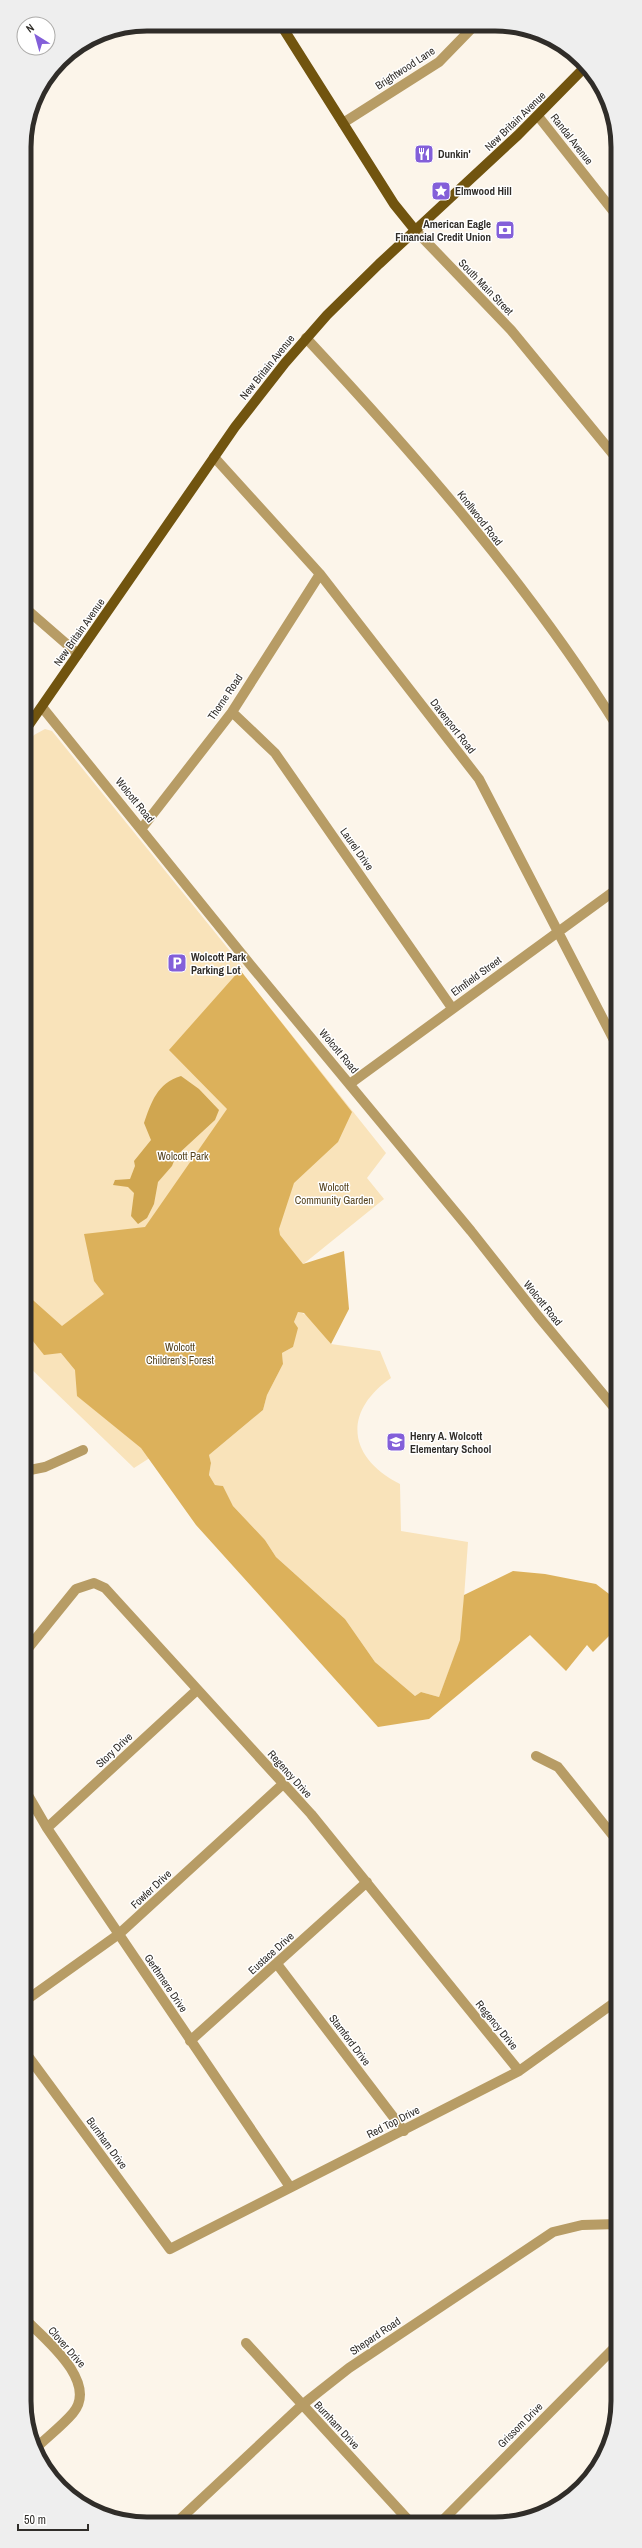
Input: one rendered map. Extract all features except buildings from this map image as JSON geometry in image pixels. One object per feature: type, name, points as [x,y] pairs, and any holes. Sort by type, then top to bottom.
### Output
[{"type":"main road","name":"South Main Street","points":[[286,31],[394,204],[415,230]]},
{"type":"main road","name":"New Britain Avenue","points":[[31,722],[214,457],[237,425],[306,338],[415,230],[538,116],[582,70]]},
{"type":"street","name":"Brightwood Lane","points":[[343,123],[439,62],[469,31]]},
{"type":"street","name":"Randal Avenue","points":[[538,116],[611,208]]},
{"type":"street","name":"South Main Street","points":[[415,230],[521,340],[611,452]]},
{"type":"street","name":"Knollwood Road","points":[[306,338],[385,423],[458,509],[550,628],[611,717]]},
{"type":"street","name":"Davenport Road","points":[[214,457],[320,574],[479,779],[611,1034]]},
{"type":"street","name":"Thorne Road","points":[[142,828],[232,712],[320,574]]},
{"type":"street","points":[[31,613],[78,654]]},
{"type":"street","name":"Wolcott Road","points":[[42,707],[142,828],[253,968],[351,1083],[538,1316],[611,1404]]},
{"type":"street","name":"Laurel Drive","points":[[232,712],[275,753],[452,1008]]},
{"type":"street","name":"Elmfield Street","points":[[351,1083],[557,931],[611,893]]},
{"type":"street","points":[[31,1470],[45,1467],[83,1450]]},
{"type":"street","name":"Regency Drive","points":[[31,1645],[76,1589],[94,1583],[106,1588],[283,1784],[367,1882],[519,2072]]},
{"type":"street","name":"Story Drive","points":[[47,1828],[197,1690]]},
{"type":"street","points":[[536,1756],[558,1767],[611,1833]]},
{"type":"street","name":"Fowler Drive","points":[[31,1997],[119,1934],[283,1784]]},
{"type":"street","name":"Gerthmere Drive","points":[[31,1800],[47,1828],[290,2187]]},
{"type":"street","name":"Eustace Drive","points":[[190,2041],[367,1882]]},
{"type":"street","name":"Stamford Drive","points":[[277,1964],[404,2131]]},
{"type":"street","name":"Red Top Drive","points":[[170,2249],[519,2072],[611,2005]]},
{"type":"street","name":"Burnham Drive","points":[[31,2060],[170,2249]]},
{"type":"street","name":"Shepard Road","points":[[182,2517],[302,2405],[349,2368],[553,2232],[582,2225],[611,2224]]},
{"type":"street","name":"Clover Drive","points":[[31,2325],[56,2350],[77,2377],[80,2397],[74,2412],[40,2444]]},
{"type":"street","name":"Burnham Drive","points":[[246,2343],[405,2517]]},
{"type":"street","name":"Grissom Drive","points":[[446,2517],[611,2351]]},
{"type":"green space","name":"Wolcott Park","points":[[45,729],[52,731],[243,967],[240,970],[386,1153],[367,1178],[384,1199],[296,1270],[228,1408],[134,1468],[31,1369],[31,740],[34,735]]},
{"type":"green space","name":"Wolcott Children's Forest","points":[[240,970],[352,1112],[338,1142],[294,1183],[279,1229],[280,1235],[303,1264],[344,1251],[349,1309],[331,1344],[304,1313],[298,1312],[294,1322],[298,1328],[293,1347],[282,1353],[283,1364],[267,1395],[263,1410],[209,1455],[211,1463],[209,1475],[215,1485],[223,1486],[233,1506],[265,1540],[276,1557],[345,1619],[375,1662],[415,1696],[421,1692],[439,1697],[460,1640],[464,1595],[513,1571],[545,1574],[596,1584],[611,1595],[611,1634],[593,1652],[587,1645],[566,1671],[530,1635],[429,1719],[378,1727],[196,1525],[141,1448],[77,1396],[75,1370],[61,1353],[44,1355],[31,1339],[31,1298],[62,1326],[104,1294],[94,1281],[84,1234],[145,1227],[227,1109],[169,1050]]},
{"type":"green space","points":[[298,1312],[308,1316],[331,1344],[380,1351],[391,1378],[375,1391],[364,1405],[359,1420],[358,1434],[361,1448],[370,1461],[383,1473],[400,1484],[401,1531],[468,1542],[461,1639],[439,1697],[421,1692],[415,1696],[375,1662],[345,1619],[276,1557],[265,1540],[233,1506],[223,1486],[215,1485],[209,1475],[211,1463],[209,1455],[263,1410],[267,1395],[283,1364],[282,1353],[293,1347],[294,1322]]},
{"type":"shaded area","points":[[181,1076],[199,1089],[219,1110],[215,1120],[176,1156],[172,1166],[158,1182],[154,1204],[147,1218],[138,1224],[131,1216],[134,1193],[128,1187],[113,1185],[115,1180],[130,1179],[135,1166],[134,1161],[151,1140],[144,1123],[152,1101],[166,1083]]},
{"type":"place","name":"Dunkin'","points":[[424,154]]},
{"type":"place","name":"Elmwood Hill","points":[[441,191]]},
{"type":"place","name":"American Eagle Financial Credit Union","points":[[505,230]]},
{"type":"place","name":"Wolcott Park Parking Lot","points":[[177,963]]},
{"type":"place","name":"Henry A. Wolcott Elementary School","points":[[396,1442]]},
{"type":"park label","name":"Wolcott Community Garden","points":[[334,1193]]}]
